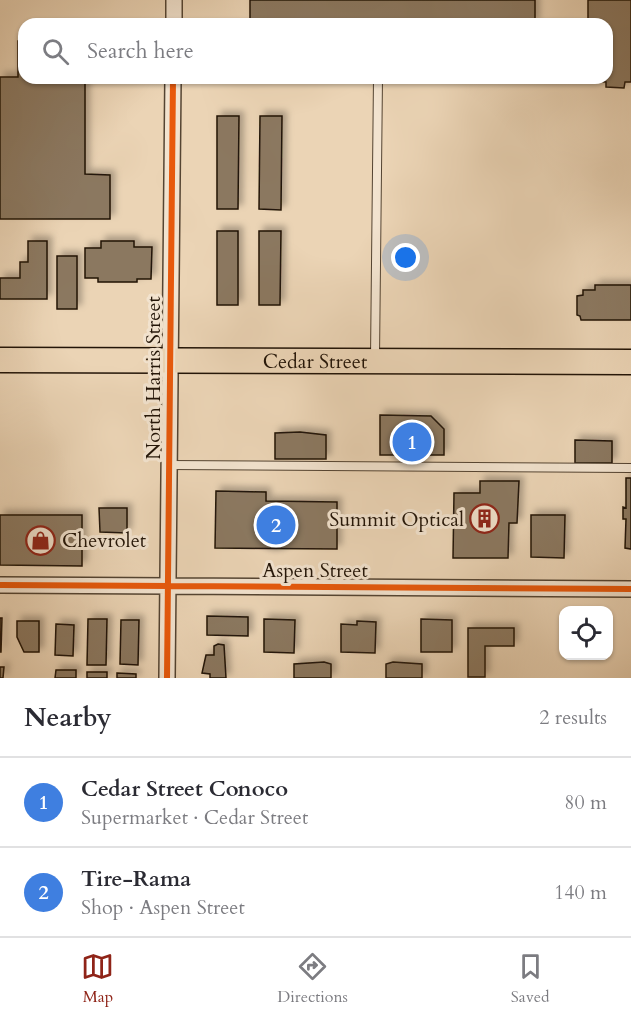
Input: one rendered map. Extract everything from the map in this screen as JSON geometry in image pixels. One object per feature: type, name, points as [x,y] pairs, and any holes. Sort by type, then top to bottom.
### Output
[{"type":"main road","name":"Cedar Street","points":[[0,360],[631,362]]},
{"type":"street","points":[[174,0],[174,18]]},
{"type":"street","name":"North Harris Street","points":[[167,678],[173,84]]},
{"type":"street","name":"Aspen Street","points":[[0,585],[631,589]]},
{"type":"lane","points":[[375,362],[378,84]]},
{"type":"lane","points":[[169,465],[631,468]]},
{"type":"building","points":[[250,0],[535,0],[535,18],[250,18]]},
{"type":"building","points":[[588,0],[631,0],[631,82],[625,82],[624,88],[606,87],[606,84],[613,84],[613,18],[588,18]]},
{"type":"building","points":[[0,77],[18,77],[18,84],[85,84],[85,174],[110,175],[110,219],[0,219]]},
{"type":"building","points":[[217,116],[239,116],[238,209],[217,209]]},
{"type":"building","points":[[260,116],[282,116],[281,210],[259,209]]},
{"type":"building","points":[[217,231],[238,231],[238,305],[217,305]]},
{"type":"building","points":[[259,231],[281,231],[280,305],[259,305]]},
{"type":"building","points":[[28,241],[47,241],[47,299],[0,299],[0,278],[20,278],[20,262],[28,262]]},
{"type":"building","points":[[101,241],[134,241],[134,247],[152,247],[151,279],[137,279],[137,282],[98,282],[98,278],[85,278],[85,248],[101,248]]},
{"type":"building","points":[[57,256],[77,256],[77,309],[57,309]]},
{"type":"building","points":[[595,285],[631,285],[631,320],[581,320],[577,315],[577,296],[583,295],[583,290],[595,290]]},
{"type":"building","points":[[380,415],[431,416],[444,429],[444,455],[380,455]]},
{"type":"building","points":[[300,432],[326,435],[326,459],[275,459],[275,433]]},
{"type":"building","points":[[575,440],[612,441],[612,463],[575,463]]},
{"type":"building","points":[[626,478],[631,478],[631,549],[625,548],[626,519],[623,519],[623,507],[626,508]]},
{"type":"building","name":"Summit Optical","points":[[480,481],[519,481],[517,523],[509,523],[508,558],[453,558],[454,493],[480,493]]},
{"type":"building","points":[[216,491],[266,492],[266,501],[337,502],[337,549],[215,548]]},
{"type":"building","points":[[99,508],[127,508],[127,533],[100,532]]},
{"type":"building","name":"Chevrolet","points":[[0,515],[82,515],[82,566],[0,565]]},
{"type":"building","points":[[531,515],[565,515],[564,558],[531,557]]},
{"type":"building","points":[[207,616],[248,617],[248,636],[207,635]]},
{"type":"building","points":[[0,618],[2,618],[1,652],[0,652]]},
{"type":"building","points":[[88,619],[107,619],[106,665],[87,665]]},
{"type":"building","points":[[264,619],[295,620],[294,653],[264,652]]},
{"type":"building","points":[[421,619],[452,620],[452,652],[421,652]]},
{"type":"building","points":[[121,620],[139,620],[138,665],[120,664]]},
{"type":"building","points":[[17,621],[39,621],[39,652],[24,652],[17,637]]},
{"type":"building","points":[[357,621],[376,622],[375,653],[341,652],[341,624],[357,625]]},
{"type":"building","points":[[56,624],[74,625],[73,656],[55,655]]},
{"type":"building","points":[[468,628],[514,628],[514,646],[485,646],[485,677],[468,677]]},
{"type":"building","points":[[224,645],[226,678],[210,678],[210,674],[202,673],[206,655],[214,655],[214,646]]},
{"type":"building","points":[[324,662],[331,664],[331,678],[294,678],[294,664]]},
{"type":"building","points":[[393,662],[422,664],[422,678],[386,678],[386,664]]},
{"type":"building","points":[[0,667],[4,667],[3,678],[0,678]]},
{"type":"building","points":[[56,670],[76,670],[76,678],[55,678]]},
{"type":"building","points":[[87,672],[107,672],[107,678],[87,678]]},
{"type":"building","points":[[117,673],[136,674],[136,678],[117,678]]},
{"type":"cycle path","points":[[167,678],[173,84]]},
{"type":"cycle path","points":[[0,585],[631,589]]},
{"type":"place","name":"Cedar Street Conoco","points":[[412,442]]},
{"type":"place","name":"Summit Optical","points":[[485,519]]},
{"type":"place","name":"Tire-Rama","points":[[276,525]]},
{"type":"place","name":"Chevrolet","points":[[41,540]]}]
